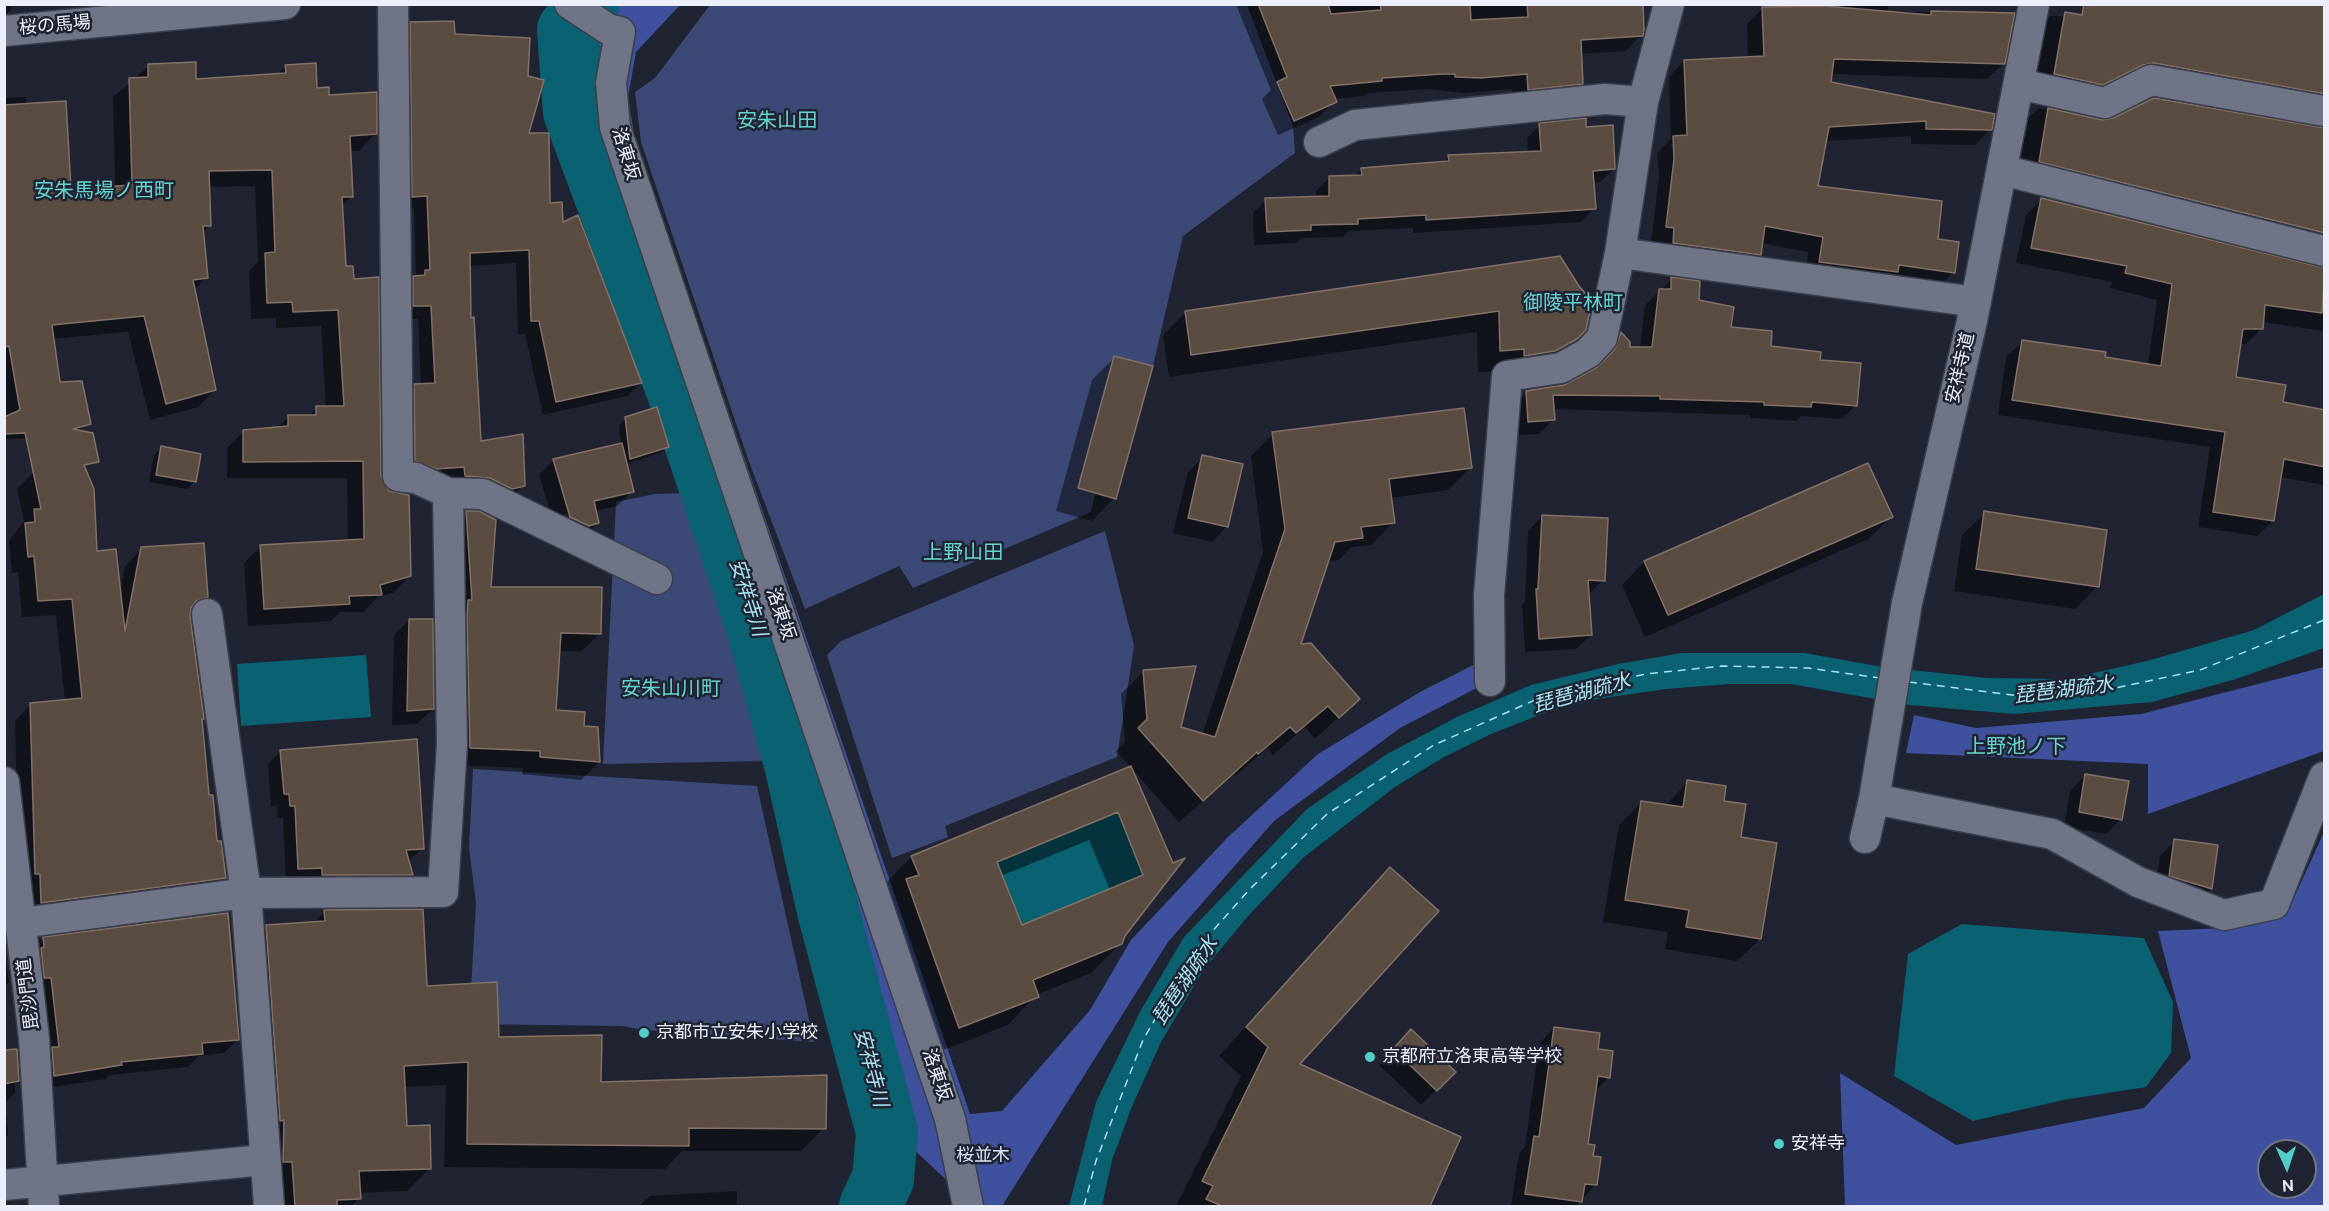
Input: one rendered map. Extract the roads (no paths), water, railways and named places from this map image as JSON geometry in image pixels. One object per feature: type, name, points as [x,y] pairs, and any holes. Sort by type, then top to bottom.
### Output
[{"type":"street","name":"桜の馬場","points":[[4,30],[285,4]]},
{"type":"street","points":[[393,4],[398,476],[416,478],[448,493],[483,494],[657,579]]},
{"type":"street","name":"洛東坂","points":[[570,4],[608,29],[620,32],[611,83],[615,127],[951,1119],[968,1206]]},
{"type":"street","points":[[1490,681],[1490,595],[1507,376],[1562,368],[1588,353],[1602,338],[1620,253],[1643,102],[1669,4]]},
{"type":"street","name":"安祥寺道","points":[[1865,838],[1886,731],[1906,603],[1976,302],[2034,4]]},
{"type":"street","points":[[2019,84],[2105,103],[2151,80],[2325,111]]},
{"type":"street","points":[[1319,142],[1355,125],[1605,99],[1643,102]]},
{"type":"street","points":[[2002,170],[2325,251]]},
{"type":"street","points":[[1620,253],[1976,302]]},
{"type":"street","points":[[21,923],[246,893],[443,891],[452,744],[448,493]]},
{"type":"street","points":[[207,614],[246,893],[269,1206]]},
{"type":"street","points":[[1874,799],[2052,834],[2138,882],[2224,915],[2274,904],[2325,777]]},
{"type":"street","name":"毘沙門道","points":[[4,782],[21,923],[16,970],[34,1038],[44,1194]]},
{"type":"street","points":[[4,1185],[44,1194],[264,1160]]},
{"type":"water","name":"琵琶湖疏水","points":[[2324,594],[2324,648],[2236,679],[2152,702],[2014,714],[1910,705],[1791,684],[1728,684],[1666,689],[1597,699],[1547,712],[1491,734],[1444,757],[1395,787],[1304,857],[1249,915],[1204,969],[1161,1042],[1133,1104],[1112,1160],[1102,1206],[1069,1206],[1096,1102],[1141,1010],[1184,937],[1307,809],[1387,754],[1457,717],[1531,685],[1618,664],[1682,653],[1804,653],[1883,667],[1987,678],[2067,679],[2147,661],[2254,630]]},
{"type":"water","points":[[366,655],[371,717],[241,726],[237,664]]},
{"type":"water","points":[[1118,812],[1143,875],[1022,925],[997,862]]},
{"type":"water","points":[[1962,924],[2144,938],[2173,1002],[2171,1053],[2146,1087],[2063,1100],[1973,1121],[1894,1076],[1908,954]]},
{"type":"waterway","name":"安祥寺川","points":[[588,4],[568,30],[574,112],[680,398],[757,627],[796,768],[828,911],[887,1132],[883,1179],[870,1206]]},
{"type":"place","name":"京都市立安朱小学校","points":[[644,1033]]},
{"type":"place","name":"京都府立洛東高等学校","points":[[1370,1057]]},
{"type":"place","name":"安祥寺","points":[[1779,1144]]},
{"type":"district","name":"安朱山田","points":[[777,122]]},
{"type":"district","name":"安朱馬場ノ西町","points":[[104,192]]},
{"type":"district","name":"御陵平林町","points":[[1573,304]]},
{"type":"district","name":"上野山田","points":[[963,554]]},
{"type":"district","name":"安朱山川町","points":[[671,690]]},
{"type":"district","name":"上野池ノ下","points":[[2016,748]]},
{"type":"park label","name":"桜並木","points":[[983,1156]]}]
